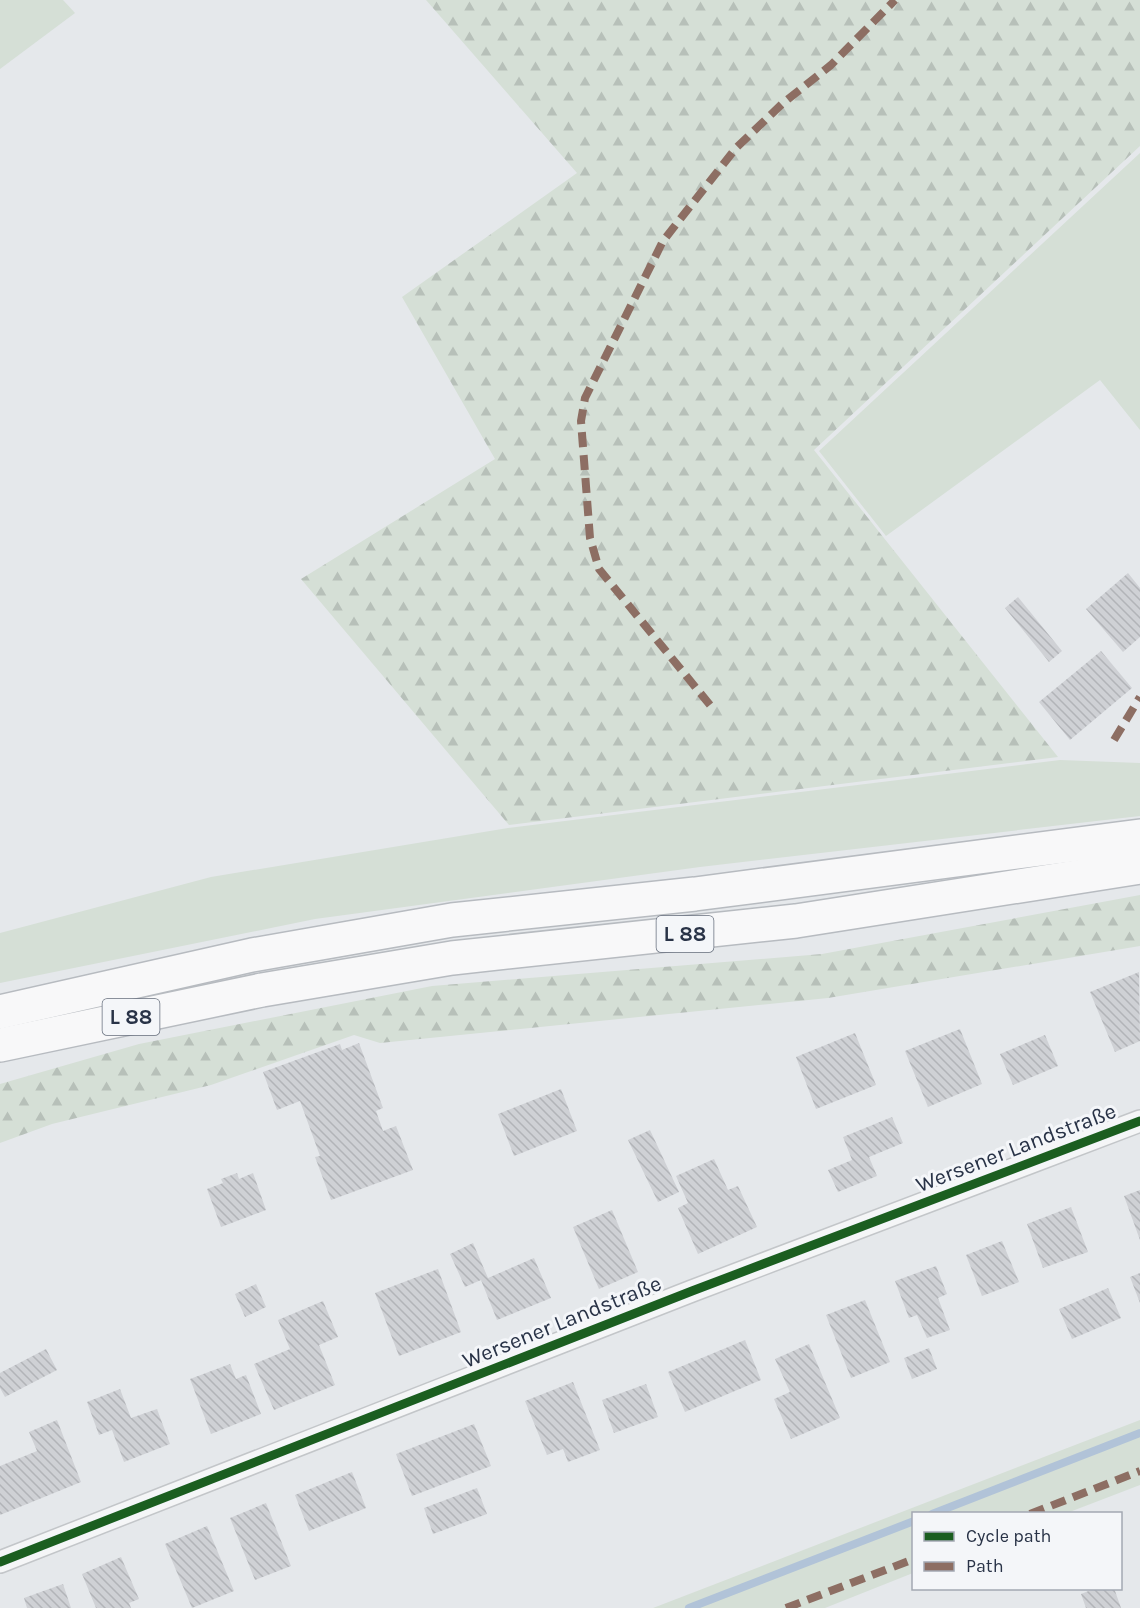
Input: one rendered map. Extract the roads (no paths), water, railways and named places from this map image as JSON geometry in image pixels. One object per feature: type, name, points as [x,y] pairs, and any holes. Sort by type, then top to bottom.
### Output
[{"type":"highway","name":"L 88","points":[[0,1012],[252,955],[452,920],[695,894],[1140,836]]},
{"type":"highway","name":"L 88","points":[[0,1045],[262,990],[452,958],[796,921],[1140,867]]},
{"type":"street","name":"Wersener Landstraße","points":[[0,1562],[692,1291],[1140,1121]]},
{"type":"waterway","points":[[937,1512],[1140,1433]]},
{"type":"waterway","points":[[689,1608],[912,1522]]}]
